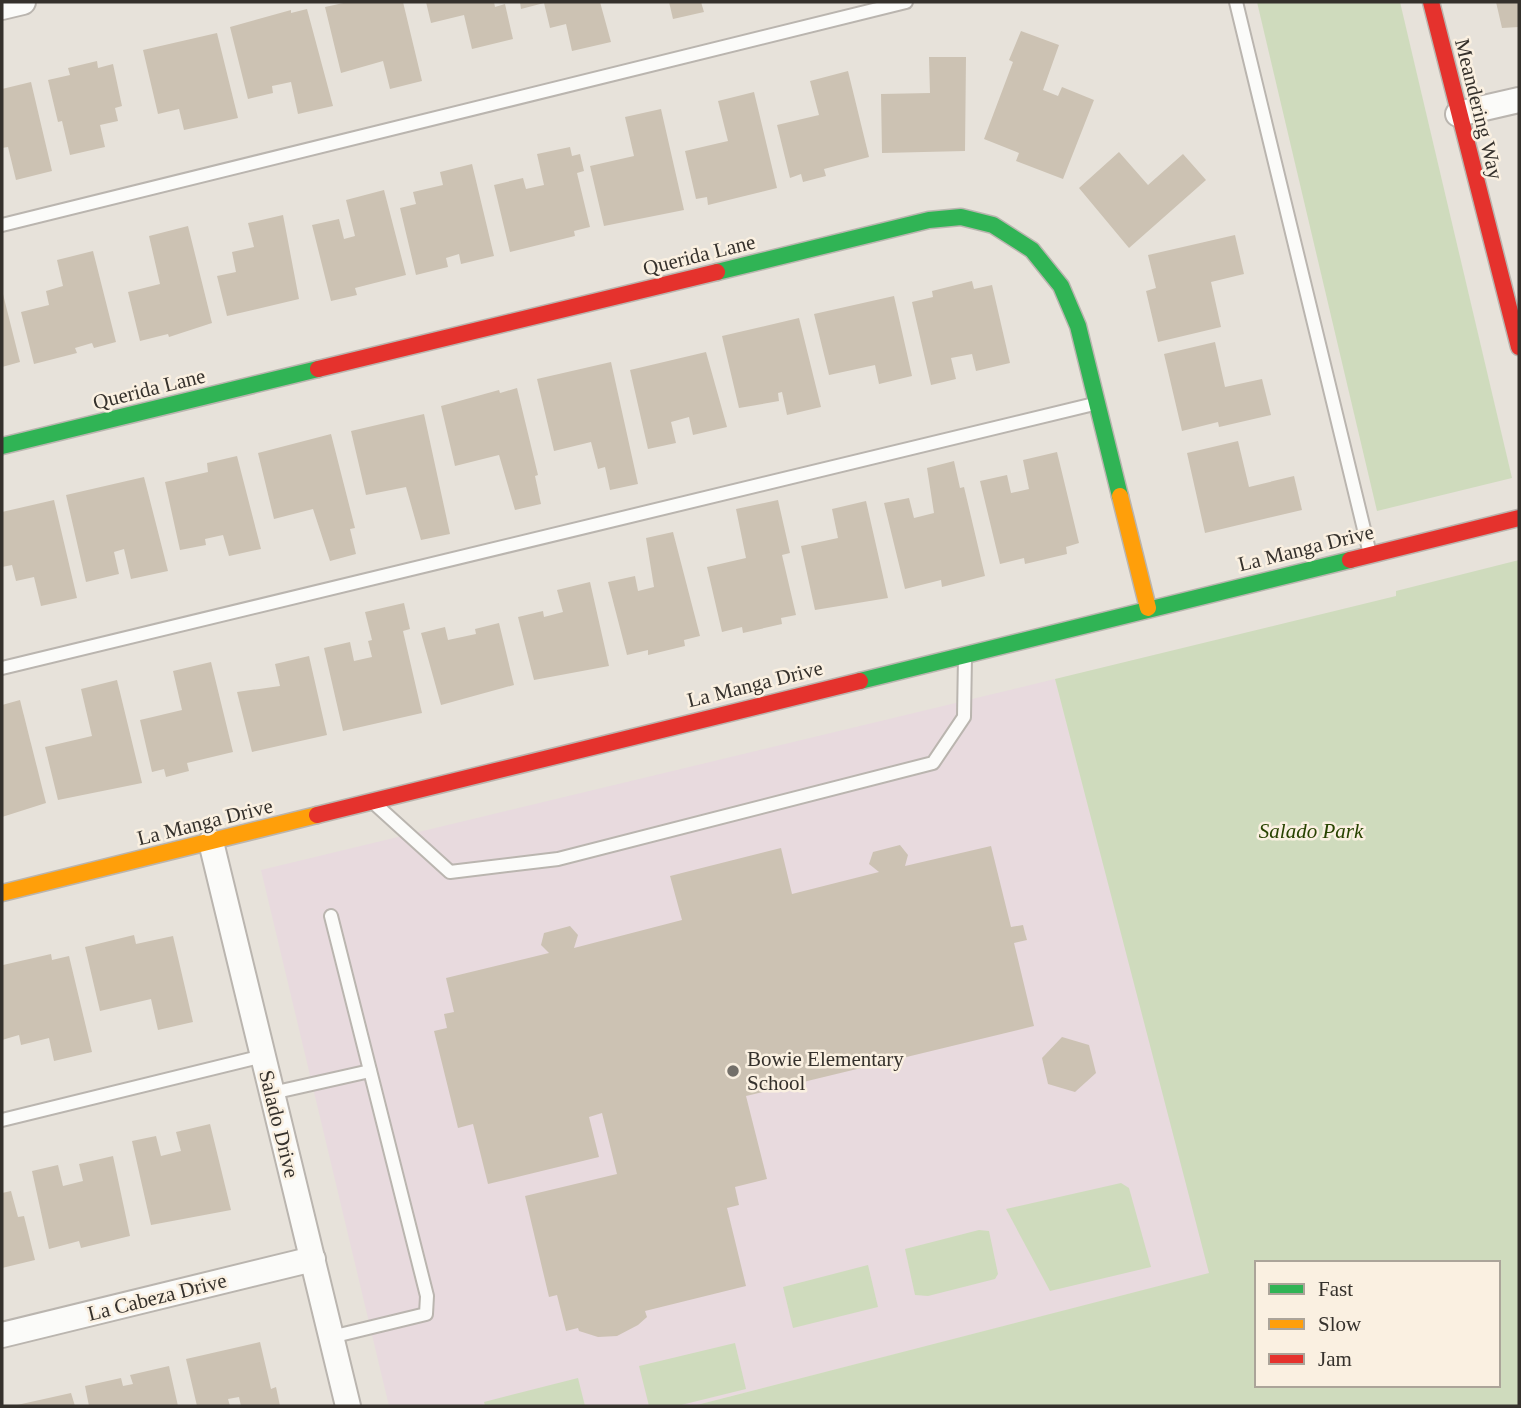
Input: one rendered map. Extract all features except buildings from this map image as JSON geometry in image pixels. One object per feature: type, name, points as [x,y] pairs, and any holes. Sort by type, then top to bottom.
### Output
[{"type":"street","points":[[2,7],[23,2]]},
{"type":"street","name":"Meandering Way","points":[[1431,2],[1458,114],[1515,311],[1519,347]]},
{"type":"street","points":[[1458,114],[1519,100]]},
{"type":"street","name":"Querida Lane","points":[[2,446],[929,220],[961,217],[993,225],[1032,250],[1061,286],[1078,326],[1148,608]]},
{"type":"street","name":"La Manga Drive","points":[[2,893],[1519,518]]},
{"type":"street","name":"Salado Drive","points":[[211,842],[348,1406]]},
{"type":"street","name":"La Cabeza Drive","points":[[2,1335],[313,1259]]},
{"type":"lane","points":[[2,225],[906,2]]},
{"type":"lane","points":[[1236,2],[1370,554]]},
{"type":"lane","points":[[2,668],[1097,403]]},
{"type":"lane","points":[[373,802],[450,872],[558,859],[933,763],[964,717],[965,653]]},
{"type":"lane","points":[[331,916],[426,1296],[426,1314],[331,1337]]},
{"type":"lane","points":[[2,1120],[263,1056]]},
{"type":"lane","points":[[272,1093],[370,1071]]},
{"type":"shaded area","name":"Bowie Elementary School","points":[[1055,679],[1210,1273],[693,1406],[389,1406],[261,870]]},
{"type":"green space","points":[[1257,2],[1400,2],[1512,478],[1377,511]]},
{"type":"green space","name":"Salado Park","points":[[1519,560],[1519,1406],[693,1406],[1209,1273],[1055,679],[1396,596],[1396,591]]},
{"type":"green space","points":[[1121,1183],[1129,1188],[1151,1267],[1050,1291],[1006,1209]]},
{"type":"green space","points":[[979,1230],[989,1231],[998,1274],[995,1279],[928,1296],[915,1295],[905,1249]]},
{"type":"green space","points":[[868,1265],[878,1307],[793,1328],[783,1287]]},
{"type":"green space","points":[[735,1343],[746,1389],[677,1406],[649,1406],[639,1366]]},
{"type":"green space","points":[[578,1378],[585,1406],[485,1406],[484,1402]]},
{"type":"traffic: fast","points":[[717,272],[929,220],[961,217],[993,225],[1032,250],[1061,286],[1078,326],[1120,496]]},
{"type":"traffic: fast","points":[[2,446],[318,369]]},
{"type":"traffic: fast","points":[[860,681],[1350,560]]},
{"type":"traffic: slow","points":[[1120,496],[1148,608]]},
{"type":"traffic: slow","points":[[2,893],[317,815]]},
{"type":"traffic: jam","points":[[1431,2],[1519,347]]},
{"type":"traffic: jam","points":[[318,369],[717,272]]},
{"type":"traffic: jam","points":[[1350,560],[1519,518]]},
{"type":"traffic: jam","points":[[317,815],[860,681]]},
{"type":"place","name":"Bowie Elementary School","points":[[733,1071]]}]
